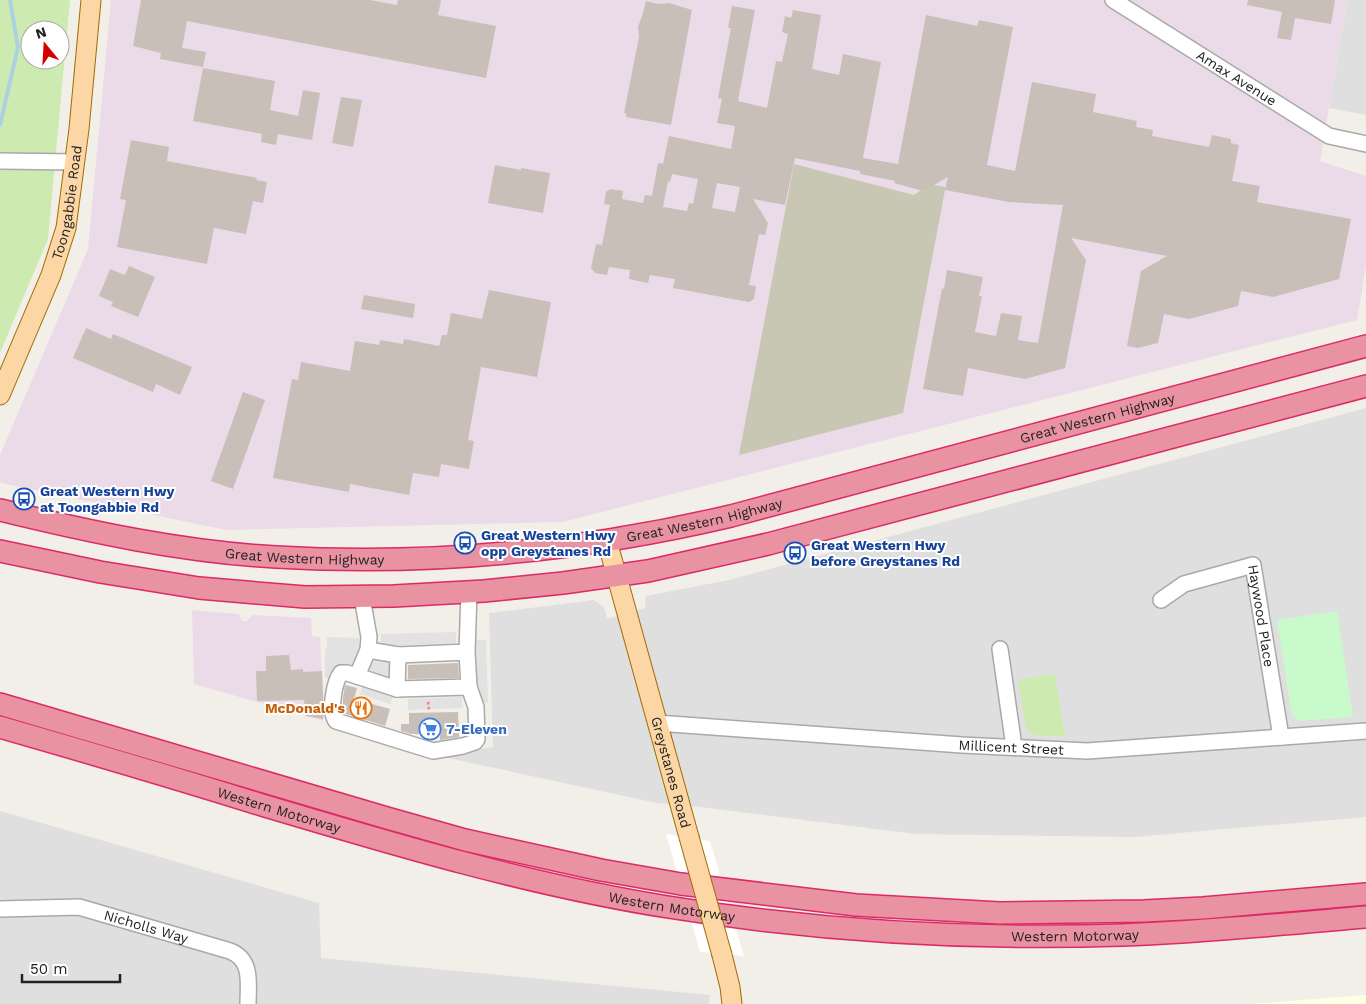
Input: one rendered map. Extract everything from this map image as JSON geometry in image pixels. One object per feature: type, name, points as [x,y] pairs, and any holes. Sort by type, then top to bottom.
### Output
[{"type":"highway","name":"Great Western Highway","points":[[0,510],[112,535],[230,553],[276,557],[345,559],[455,557],[607,541],[670,530],[730,516],[1366,346]]},
{"type":"highway","points":[[0,551],[100,572],[199,588],[305,597],[362,597],[469,592],[563,583],[685,564],[768,544],[1366,386]]},
{"type":"highway","name":"Western Motorway","points":[[0,704],[465,840],[558,861],[681,884],[856,905],[1000,913],[1164,910],[1366,894]]},
{"type":"highway","name":"Western Motorway","points":[[0,727],[468,865],[617,898],[734,917],[854,929],[1016,936],[1120,935],[1194,931],[1366,916]]},
{"type":"main road","name":"Toongabbie Road","points":[[0,394],[51,275],[66,228],[75,162],[91,0]]},
{"type":"main road","name":"Greystanes Road","points":[[607,541],[722,955],[732,1004]]},
{"type":"street","name":"Amax Avenue","points":[[1113,0],[1329,136],[1366,144]]},
{"type":"street","points":[[0,161],[75,162]]},
{"type":"street","name":"Haywood Place","points":[[1161,600],[1184,584],[1253,565],[1281,737]]},
{"type":"street","points":[[469,592],[467,652],[469,687],[476,707],[476,739],[471,744],[433,751],[336,721],[332,715],[338,678],[341,673],[357,676],[397,689],[469,687]]},
{"type":"street","points":[[357,676],[368,650],[369,637],[362,597]]},
{"type":"street","points":[[1000,649],[1014,747]]},
{"type":"street","points":[[368,650],[398,655],[467,652]]},
{"type":"street","points":[[397,689],[398,655]]},
{"type":"street","name":"Millicent Street","points":[[657,723],[1087,751],[1366,731]]},
{"type":"street","name":"Nicholls Way","points":[[0,909],[79,907],[238,954],[245,962],[248,971],[248,1004]]},
{"type":"shaded area","points":[[111,0],[1347,0],[1320,161],[1366,176],[1366,265],[1357,320],[562,522],[226,530],[1,483],[0,455],[88,249]]},
{"type":"shaded area","points":[[1347,0],[1366,0],[1366,115],[1329,108]]},
{"type":"shaded area","points":[[794,164],[914,195],[930,184],[945,187],[903,413],[739,455]]},
{"type":"shaded area","points":[[1366,408],[1366,817],[1134,837],[915,834],[657,803],[434,755],[493,747],[489,613],[594,600],[604,607],[607,619],[645,608],[646,596],[729,580]]},
{"type":"shaded area","points":[[192,610],[239,614],[242,621],[247,621],[252,615],[311,618],[312,636],[320,637],[324,721],[194,684]]},
{"type":"shaded area","points":[[456,632],[456,643],[393,646],[395,693],[390,704],[360,694],[363,684],[348,679],[325,678],[327,637],[359,638],[359,649],[381,646],[381,634]]},
{"type":"shaded area","points":[[476,640],[486,640],[488,703],[478,704]]},
{"type":"shaded area","points":[[462,697],[462,708],[408,710],[408,699]]},
{"type":"shaded area","points":[[0,811],[319,903],[321,958],[710,995],[709,1004],[0,1004]]},
{"type":"shaded area","points":[[1366,995],[1366,1004],[1251,1004]]},
{"type":"green space","points":[[0,0],[70,0],[68,20],[20,20],[20,70],[64,70],[48,239],[0,353]]},
{"type":"green space","points":[[1337,611],[1353,717],[1299,721],[1292,716],[1277,620]]},
{"type":"green space","points":[[1055,674],[1065,737],[1033,735],[1026,728],[1018,680]]},
{"type":"pier","points":[[666,834],[710,841],[744,956],[700,952]]},
{"type":"building","points":[[141,0],[370,0],[397,5],[398,0],[441,0],[438,15],[496,26],[486,78],[187,21],[182,48],[206,52],[203,67],[160,59],[161,53],[133,46]]},
{"type":"building","points":[[1248,0],[1335,0],[1331,24],[1295,18],[1291,40],[1277,38],[1282,12],[1247,5]]},
{"type":"building","points":[[646,1],[658,4],[669,3],[692,10],[671,125],[626,117],[626,113],[624,113],[639,37],[638,27]]},
{"type":"building","points":[[732,6],[755,10],[738,101],[767,108],[776,61],[782,62],[788,34],[782,32],[785,16],[791,18],[793,10],[821,15],[812,69],[839,75],[843,54],[881,62],[863,158],[898,164],[926,15],[977,26],[979,20],[1013,27],[987,165],[1015,171],[1032,82],[1096,94],[1093,112],[1137,121],[1136,127],[1153,130],[1152,136],[1209,147],[1212,135],[1231,139],[1231,143],[1239,145],[1232,181],[1260,186],[1257,202],[1351,219],[1339,279],[1273,297],[1241,291],[1238,306],[1189,319],[1164,314],[1158,343],[1138,348],[1127,346],[1141,271],[1167,256],[1071,238],[1086,260],[1065,368],[1025,379],[968,368],[963,396],[923,389],[947,270],[983,277],[979,296],[982,296],[975,332],[996,336],[1001,313],[1022,316],[1018,340],[1038,343],[1063,205],[1009,202],[945,190],[948,177],[923,191],[894,183],[895,181],[860,174],[860,171],[795,158],[785,205],[753,199],[768,223],[765,235],[759,234],[749,285],[756,286],[754,299],[749,302],[673,288],[675,279],[650,275],[648,283],[629,279],[630,270],[609,267],[607,275],[595,273],[591,268],[596,244],[602,245],[610,205],[604,204],[606,192],[610,189],[623,191],[622,199],[643,203],[645,195],[652,196],[658,163],[663,164],[669,136],[731,149],[735,126],[717,123],[722,99],[718,98],[731,28],[728,28]],"holes":[[[672,174],[698,179],[693,204],[689,203],[687,211],[663,207],[668,181],[670,182]],[[717,183],[740,187],[735,212],[712,208]]]},
{"type":"building","points":[[203,68],[275,81],[270,110],[298,116],[303,90],[320,93],[312,140],[278,134],[276,145],[261,142],[262,134],[193,121]]},
{"type":"building","points":[[341,97],[362,100],[353,147],[332,143]]},
{"type":"building","points":[[131,140],[169,147],[167,161],[257,178],[256,180],[267,182],[263,203],[253,201],[246,234],[214,228],[207,264],[117,247],[126,200],[120,199]]},
{"type":"building","points":[[495,165],[550,173],[543,213],[488,203]]},
{"type":"building","points":[[129,266],[155,277],[138,317],[111,306],[113,302],[99,296],[110,269],[125,275]]},
{"type":"building","points":[[489,290],[551,302],[537,377],[481,367],[468,440],[474,441],[469,469],[441,464],[439,477],[413,473],[409,495],[350,484],[349,492],[273,478],[292,379],[298,380],[301,362],[350,371],[355,341],[379,345],[380,340],[403,344],[404,339],[439,346],[442,335],[447,335],[451,313],[482,319]]},
{"type":"building","points":[[364,295],[415,304],[413,318],[361,309]]},
{"type":"building","points":[[86,328],[111,339],[113,334],[192,367],[180,395],[156,384],[153,392],[73,358]]},
{"type":"building","points":[[243,392],[265,400],[233,489],[211,481]]},
{"type":"building","points":[[289,655],[291,670],[303,669],[303,672],[322,671],[323,719],[306,716],[304,700],[257,701],[256,671],[266,671],[266,656]]},
{"type":"building","points":[[458,663],[459,678],[408,679],[408,665]]},
{"type":"building","name":"McDonald's","points":[[345,685],[357,688],[354,699],[390,709],[385,726],[343,713]]},
{"type":"building","name":"7-Eleven","points":[[458,712],[459,737],[440,740],[440,734],[411,734],[401,731],[401,724],[409,724],[409,713]]},
{"type":"waterway","points":[[0,125],[18,47],[10,0]]},
{"type":"place","name":"Great Western Hwy at Toongabbie Rd","points":[[24,499]]},
{"type":"place","name":"Great Western Hwy opp Greystanes Rd","points":[[465,543]]},
{"type":"place","name":"Great Western Hwy before Greystanes Rd","points":[[795,553]]},
{"type":"place","name":"McDonald's","points":[[361,708]]},
{"type":"place","name":"7-Eleven","points":[[430,729]]}]
